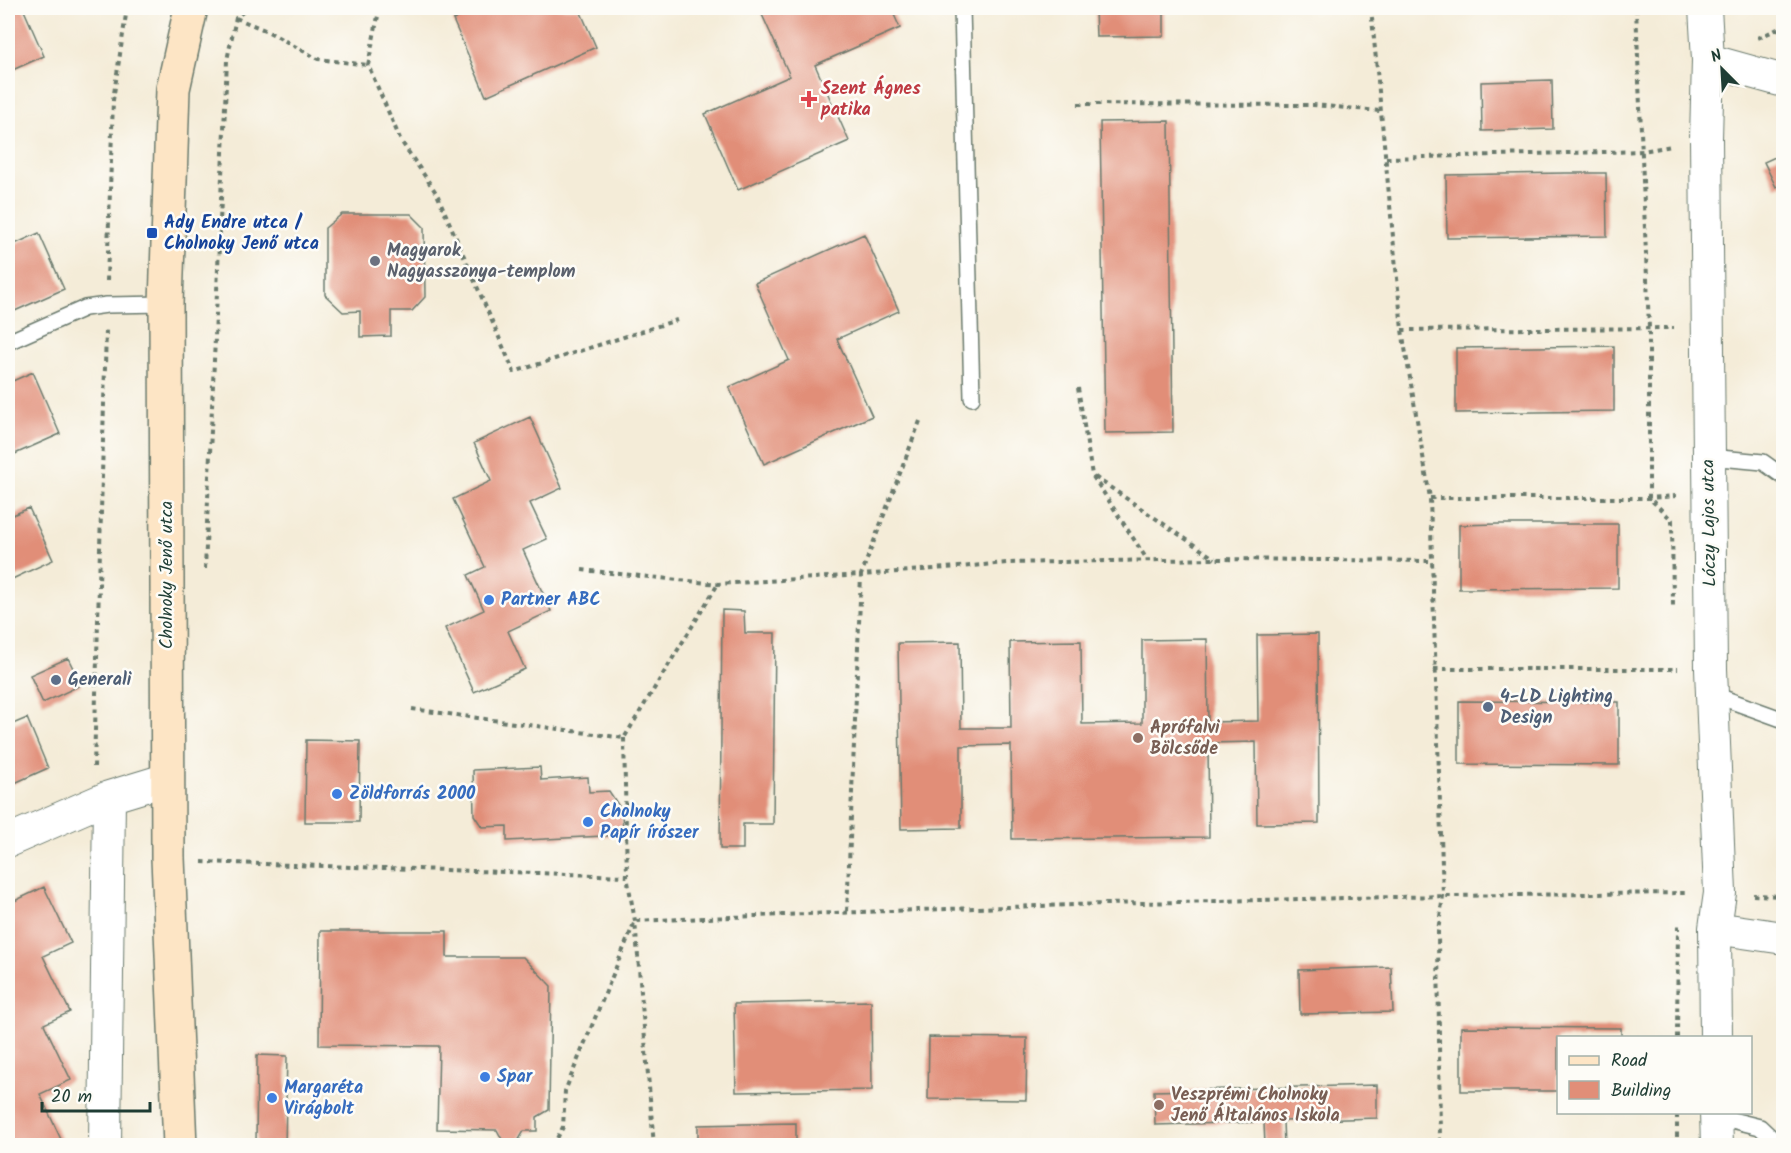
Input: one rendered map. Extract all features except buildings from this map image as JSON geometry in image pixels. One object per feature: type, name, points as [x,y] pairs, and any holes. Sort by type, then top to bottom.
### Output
[{"type":"street","name":"Cholnoky Jenő utca","points":[[180,1146],[168,858],[166,304],[173,89],[192,8]]},
{"type":"street","name":"Lóczy Lajos utca","points":[[1705,8],[1708,60],[1706,139],[1712,681],[1720,893],[1714,928],[1716,1036]]},
{"type":"street","points":[[1708,60],[1784,81]]},
{"type":"street","points":[[8,841],[109,797],[168,779]]},
{"type":"street","points":[[105,1146],[109,797]]},
{"type":"street","points":[[1714,928],[1784,938]]},
{"type":"lane","points":[[962,8],[972,398]]},
{"type":"lane","points":[[8,342],[85,308],[106,305],[166,304]]},
{"type":"lane","points":[[1709,457],[1763,462],[1784,477]]},
{"type":"lane","points":[[1712,681],[1784,720]]},
{"type":"lane","points":[[1716,1125],[1760,1127],[1780,1146]]},
{"type":"path","points":[[109,797],[94,769],[113,100],[127,8]]},
{"type":"path","points":[[204,580],[226,60],[236,18],[247,8]]},
{"type":"path","points":[[376,8],[378,16],[368,65],[401,141],[437,194],[514,372],[678,320]]},
{"type":"path","points":[[1371,8],[1402,330],[1430,498],[1443,896],[1438,931],[1440,1146]]},
{"type":"path","points":[[1636,8],[1649,328],[1649,498],[1672,520],[1673,612]]},
{"type":"path","points":[[236,18],[267,31],[318,59],[368,65]]},
{"type":"path","points":[[1078,104],[1313,105],[1380,111]]},
{"type":"path","points":[[1386,158],[1643,151],[1706,139]]},
{"type":"path","points":[[1402,330],[1649,328],[1708,330]]},
{"type":"path","points":[[1078,388],[1092,475],[1149,562]]},
{"type":"path","points":[[847,912],[861,575],[920,421]]},
{"type":"path","points":[[1092,475],[1215,559]]},
{"type":"path","points":[[1430,498],[1649,498],[1710,493]]},
{"type":"path","points":[[582,570],[718,584],[1007,563],[1215,559],[1432,561]]},
{"type":"path","points":[[654,1146],[635,921],[627,876],[624,738],[718,584]]},
{"type":"path","points":[[1674,658],[1674,669]]},
{"type":"path","points":[[1434,669],[1674,669],[1712,681]]},
{"type":"path","points":[[412,709],[624,738]]},
{"type":"path","points":[[201,850],[201,862],[627,876]]},
{"type":"path","points":[[1682,882],[1683,893]]},
{"type":"path","points":[[635,921],[847,912],[1443,896],[1683,893],[1784,896]]},
{"type":"path","points":[[1677,1036],[1677,928],[1679,917]]},
{"type":"path","points":[[553,1146],[563,1127],[565,1091],[635,921]]},
{"type":"path","points":[[1677,1114],[1677,1146]]},
{"type":"place","name":"Szent Ágnes patika","points":[[809,99]]},
{"type":"place","name":"Ady Endre utca / Cholnoky Jenő utca","points":[[152,233]]},
{"type":"place","name":"Magyarok Nagyasszonya-templom","points":[[375,261]]},
{"type":"place","name":"Partner ABC","points":[[489,600]]},
{"type":"place","name":"Generali","points":[[56,680]]},
{"type":"place","name":"4-LD Lighting Design","points":[[1488,707]]},
{"type":"place","name":"Aprófalvi Bölcsőde","points":[[1138,738]]},
{"type":"place","name":"Zöldforrás 2000","points":[[337,794]]},
{"type":"place","name":"Cholnoky Papír írószer","points":[[588,822]]},
{"type":"place","name":"Spar","points":[[485,1077]]},
{"type":"place","name":"Margaréta Virágbolt","points":[[272,1098]]},
{"type":"place","name":"Veszprémi Cholnoky Jenő Általános Iskola","points":[[1159,1105]]}]
